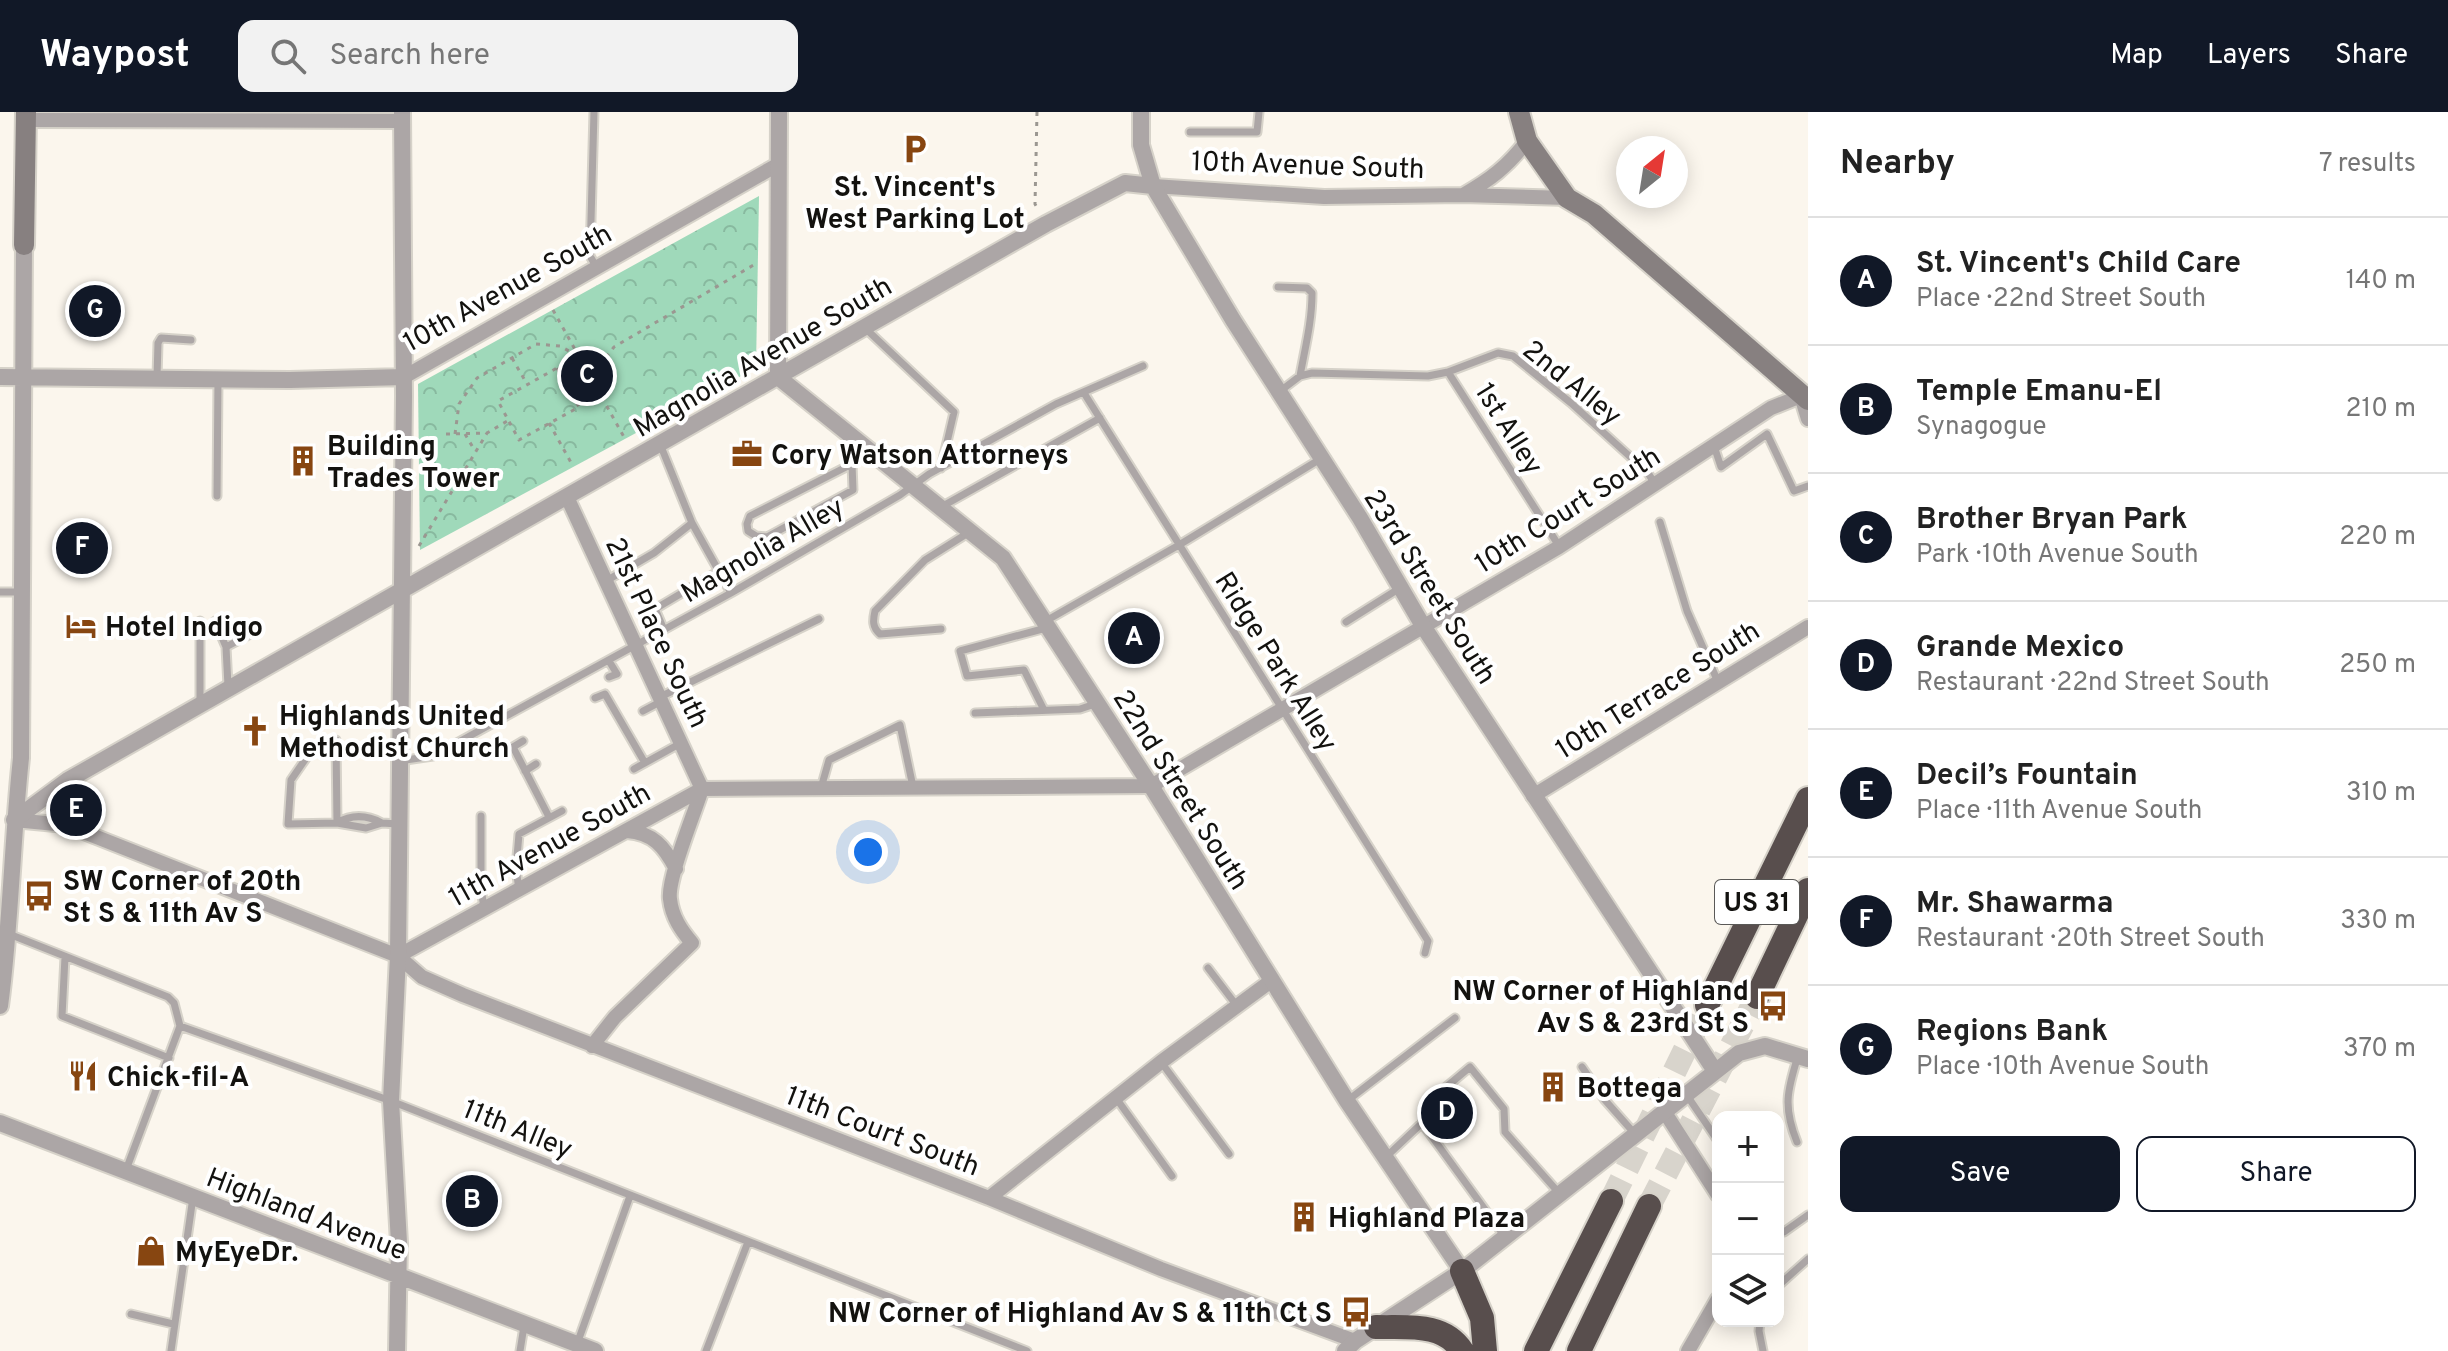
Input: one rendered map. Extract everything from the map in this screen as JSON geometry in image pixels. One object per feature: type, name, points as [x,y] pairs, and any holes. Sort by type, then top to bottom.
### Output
[{"type":"highway","name":"US 31","points":[[1707,1005],[1808,799]]},
{"type":"highway","name":"US 31","points":[[1757,997],[1808,890]]},
{"type":"highway","points":[[1536,1351],[1611,1201]]},
{"type":"highway","points":[[1579,1351],[1649,1206]]},
{"type":"highway","points":[[1462,1271],[1482,1318],[1485,1351]]},
{"type":"highway","points":[[1376,1327],[1436,1330],[1453,1339],[1462,1351]]},
{"type":"main road","points":[[1519,112],[1527,141],[1567,198],[1594,214],[1806,397]]},
{"type":"main road","points":[[24,245],[26,116]]},
{"type":"street","points":[[778,377],[779,112]]},
{"type":"street","name":"23rd Street South","points":[[1141,112],[1141,145],[1153,186],[1423,626],[1715,1071]]},
{"type":"street","points":[[26,116],[402,117],[404,377],[399,761],[390,824],[398,956],[391,1101],[399,1243],[397,1351]]},
{"type":"street","name":"10th Avenue South","points":[[1462,195],[1510,164],[1527,141]]},
{"type":"street","name":"10th Avenue South","points":[[0,377],[404,377],[779,164]]},
{"type":"street","name":"Magnolia Avenue South","points":[[7,820],[68,780],[400,589],[1046,224],[1125,183],[1153,186]]},
{"type":"street","name":"10th Avenue South","points":[[1153,186],[1324,197],[1462,195],[1567,198]]},
{"type":"street","points":[[0,1006],[9,934],[7,820],[21,758],[24,245]]},
{"type":"street","name":"22nd Street South","points":[[778,377],[1003,558],[1151,786],[1347,1101],[1462,1271]]},
{"type":"street","points":[[1806,397],[1808,419]]},
{"type":"street","name":"10th Court South","points":[[1151,786],[1559,547],[1771,408],[1806,397]]},
{"type":"street","name":"21st Place South","points":[[567,497],[702,789]]},
{"type":"street","name":"10th Terrace South","points":[[1533,796],[1808,627]]},
{"type":"street","name":"11th Avenue South","points":[[398,956],[702,789],[1151,786]]},
{"type":"street","points":[[592,1046],[615,1017],[692,943],[677,925],[669,896],[702,789]]},
{"type":"street","points":[[7,820],[66,825],[398,956]]},
{"type":"street","points":[[626,831],[644,833],[660,843],[676,869]]},
{"type":"street","name":"11th Court South","points":[[398,956],[422,977],[592,1046],[989,1198],[1350,1346]]},
{"type":"street","points":[[989,1198],[1161,1062],[1271,981]]},
{"type":"street","points":[[1350,1346],[1462,1271],[1739,1053],[1765,1046],[1803,1058]]},
{"type":"street","points":[[1664,1111],[1712,1186]]},
{"type":"street","name":"Highland Avenue","points":[[0,1123],[595,1351]]},
{"type":"street","points":[[1688,1351],[1712,1309]]},
{"type":"lane","points":[[594,112],[590,256],[597,269]]},
{"type":"lane","points":[[1190,132],[1257,132],[1259,112]]},
{"type":"lane","points":[[1278,287],[1307,288],[1312,293],[1312,321],[1300,376],[1279,392]]},
{"type":"lane","points":[[864,327],[954,412],[941,468]]},
{"type":"lane","points":[[156,379],[161,338],[191,340]]},
{"type":"lane","name":"2nd Alley","points":[[1300,376],[1312,373],[1428,376],[1448,372],[1498,353],[1513,356],[1581,412],[1648,473],[1656,485]]},
{"type":"lane","name":"Magnolia Alley","points":[[399,761],[433,756],[731,593],[941,468],[1056,404],[1143,366]]},
{"type":"lane","name":"1st Alley","points":[[1448,372],[1559,547]]},
{"type":"lane","points":[[217,496],[218,379]]},
{"type":"lane","name":"Ridge Park Alley","points":[[1084,393],[1428,941],[1425,953]]},
{"type":"lane","points":[[1758,417],[1794,491],[1808,486]]},
{"type":"lane","points":[[941,507],[1100,418]]},
{"type":"lane","points":[[1714,446],[1721,467],[1767,434]]},
{"type":"lane","points":[[660,444],[692,523],[731,593]]},
{"type":"lane","points":[[852,464],[853,490],[767,537],[748,531],[750,516],[871,452]]},
{"type":"lane","points":[[1044,710],[1024,670],[967,676],[960,651],[1046,624],[1322,458]]},
{"type":"lane","points":[[1660,522],[1687,611],[1718,682]]},
{"type":"lane","points":[[606,581],[654,553],[692,523]]},
{"type":"lane","points":[[941,629],[880,634],[873,621],[875,611],[925,560],[970,532]]},
{"type":"lane","points":[[664,630],[655,609],[719,571]]},
{"type":"lane","points":[[1346,622],[1400,588]]},
{"type":"lane","points":[[0,592],[21,592]]},
{"type":"lane","points":[[643,711],[819,619]]},
{"type":"lane","points":[[200,621],[200,704]]},
{"type":"lane","points":[[215,621],[226,647],[228,688]]},
{"type":"lane","points":[[226,647],[256,631]]},
{"type":"lane","points":[[609,661],[617,674],[609,677]]},
{"type":"lane","points":[[595,698],[605,694],[645,763]]},
{"type":"lane","points":[[975,713],[1080,709],[1097,704]]},
{"type":"lane","points":[[609,723],[619,718]]},
{"type":"lane","points":[[821,788],[829,760],[900,725],[913,787]]},
{"type":"lane","points":[[337,823],[336,740],[311,751],[291,780],[288,824],[337,823],[366,828],[390,824]]},
{"type":"lane","points":[[523,741],[513,747],[549,817]]},
{"type":"lane","points":[[634,769],[681,743]]},
{"type":"lane","points":[[525,771],[536,764]]},
{"type":"lane","points":[[519,890],[516,868],[519,834],[562,811]]},
{"type":"lane","points":[[481,816],[484,909]]},
{"type":"lane","points":[[9,934],[168,997],[174,1003],[180,1026],[126,1172]]},
{"type":"lane","points":[[65,957],[62,1016],[169,1058]]},
{"type":"lane","points":[[1208,968],[1237,1006]]},
{"type":"lane","points":[[1347,1101],[1455,1018]]},
{"type":"lane","name":"11th Alley","points":[[180,1026],[391,1101],[1027,1351]]},
{"type":"lane","points":[[1797,1142],[1787,1109],[1787,1096],[1803,1058]]},
{"type":"lane","points":[[1161,1062],[1229,1154]]},
{"type":"lane","points":[[1385,1158],[1422,1123],[1427,1103],[1470,1067],[1504,1109],[1505,1132],[1559,1194]]},
{"type":"lane","points":[[1582,1067],[1604,1099],[1635,1134]]},
{"type":"lane","points":[[1686,1094],[1712,1132]]},
{"type":"lane","points":[[1116,1098],[1172,1176]]},
{"type":"lane","points":[[1422,1123],[1505,1237]]},
{"type":"lane","points":[[577,1344],[630,1196]]},
{"type":"lane","points":[[171,1351],[193,1197]]},
{"type":"lane","points":[[1784,1232],[1808,1215]]},
{"type":"lane","points":[[706,1351],[748,1242]]},
{"type":"lane","points":[[1784,1281],[1808,1259]]},
{"type":"lane","points":[[131,1314],[173,1324]]},
{"type":"lane","points":[[520,1351],[524,1324]]},
{"type":"lane","points":[[1759,1327],[1763,1351]]},
{"type":"path","points":[[1037,112],[1035,204],[1046,224]]},
{"type":"path","points":[[568,388],[601,366],[614,347],[757,263]]},
{"type":"path","points":[[553,310],[624,437]]},
{"type":"path","points":[[455,434],[459,404],[477,378],[536,344],[560,346],[578,356]]},
{"type":"path","points":[[512,358],[527,384]]},
{"type":"path","points":[[557,368],[568,388],[579,407],[519,440],[498,401],[557,368]]},
{"type":"path","points":[[446,434],[487,433],[509,420]]},
{"type":"path","points":[[549,423],[573,466]]},
{"type":"path","points":[[419,546],[487,433]]},
{"type":"path","points":[[465,434],[476,452]]},
{"type":"green space","points":[[759,196],[756,368],[420,550],[418,384]]},
{"type":"tunnel","points":[[1649,1206],[1757,997]]},
{"type":"tunnel","points":[[1611,1201],[1707,1005]]},
{"type":"place","name":"St. Vincent's West Parking Lot","points":[[915,149]]},
{"type":"place","name":"Regions Bank","points":[[95,311]]},
{"type":"place","name":"Brother Bryan Park","points":[[587,376]]},
{"type":"place","name":"Cory Watson Attorneys","points":[[747,454]]},
{"type":"place","name":"Building Trades Tower","points":[[303,461]]},
{"type":"place","name":"Mr. Shawarma","points":[[82,548]]},
{"type":"place","name":"Hotel Indigo","points":[[81,626]]},
{"type":"place","name":"St. Vincent's Child Care","points":[[1134,638]]},
{"type":"place","name":"Highlands United Methodist Church","points":[[255,731]]},
{"type":"place","name":"Decil’s Fountain","points":[[76,810]]},
{"type":"place","name":"SW Corner of 20th St S & 11th Av S","points":[[39,896]]},
{"type":"place","name":"NW Corner of Highland Av S & 23rd St S","points":[[1773,1006]]},
{"type":"place","name":"Chick-fil-A","points":[[83,1076]]},
{"type":"place","name":"Bottega","points":[[1553,1087]]},
{"type":"place","name":"Grande Mexico","points":[[1447,1113]]},
{"type":"place","name":"Temple Emanu-El","points":[[472,1201]]},
{"type":"place","name":"Highland Plaza","points":[[1304,1217]]},
{"type":"place","name":"MyEyeDr.","points":[[151,1251]]},
{"type":"place","name":"NW Corner of Highland Av S & 11th Ct S","points":[[1356,1312]]}]
